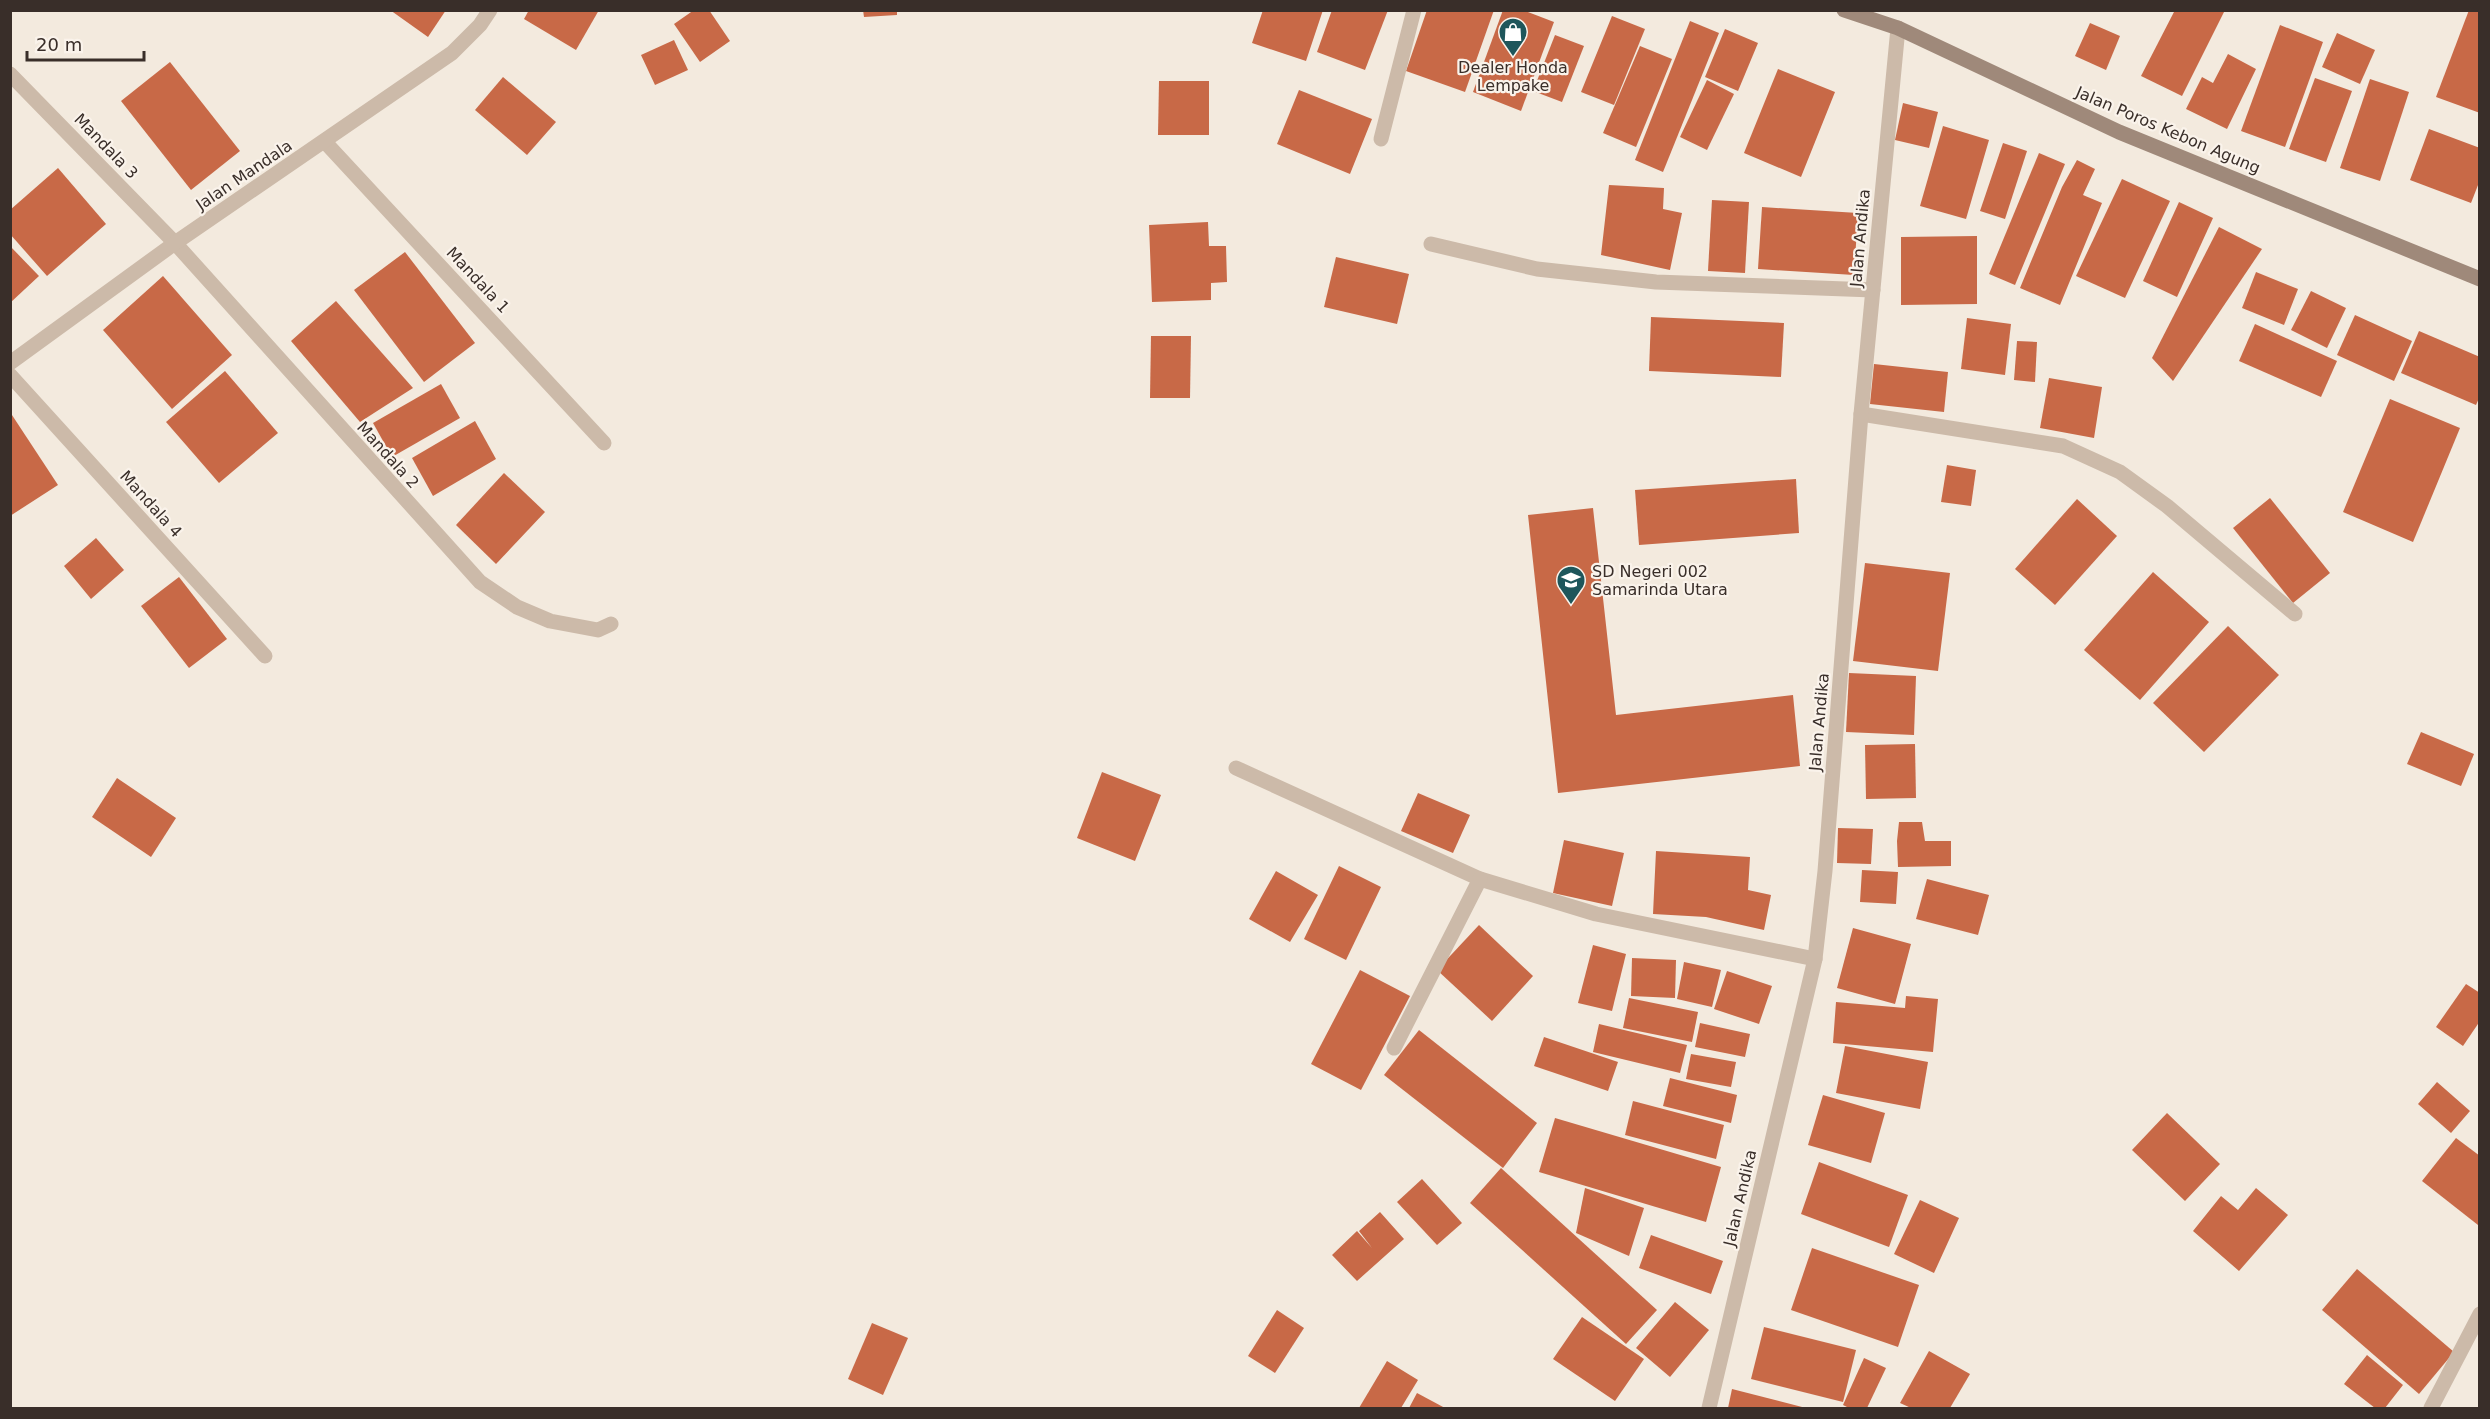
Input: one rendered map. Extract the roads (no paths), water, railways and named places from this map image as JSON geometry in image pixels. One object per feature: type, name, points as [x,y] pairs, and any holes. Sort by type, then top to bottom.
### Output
[{"type":"main road","name":"Jalan Poros Kebon Agung","points":[[1844,10],[1898,28],[2119,132],[2480,279]]},
{"type":"street","name":"Jalan Mandala","points":[[10,363],[175,243],[325,142],[452,52],[480,25],[490,10]]},
{"type":"street","points":[[1381,139],[1414,10]]},
{"type":"street","name":"Jalan Andika","points":[[1709,1408],[1815,959],[1826,859],[1861,414],[1898,28]]},
{"type":"street","name":"Mandala 3","points":[[10,74],[175,243]]},
{"type":"street","name":"Mandala 1","points":[[325,142],[604,443]]},
{"type":"street","name":"Mandala 2","points":[[175,243],[480,582],[517,607],[550,621],[598,630],[611,624]]},
{"type":"street","points":[[1431,244],[1536,269],[1656,282],[1873,290]]},
{"type":"street","name":"Mandala 4","points":[[10,375],[266,656]]},
{"type":"street","points":[[1861,414],[2063,446],[2120,472],[2167,506],[2295,614]]},
{"type":"street","points":[[1236,768],[1479,879],[1596,914],[1815,959]]},
{"type":"street","points":[[1394,1048],[1479,879]]},
{"type":"street","points":[[2432,1408],[2479,1314]]},
{"type":"place","name":"Dealer Honda Lempake","points":[[1513,58]]},
{"type":"place","name":"SD Negeri 002 Samarinda Utara","points":[[1571,606]]}]
